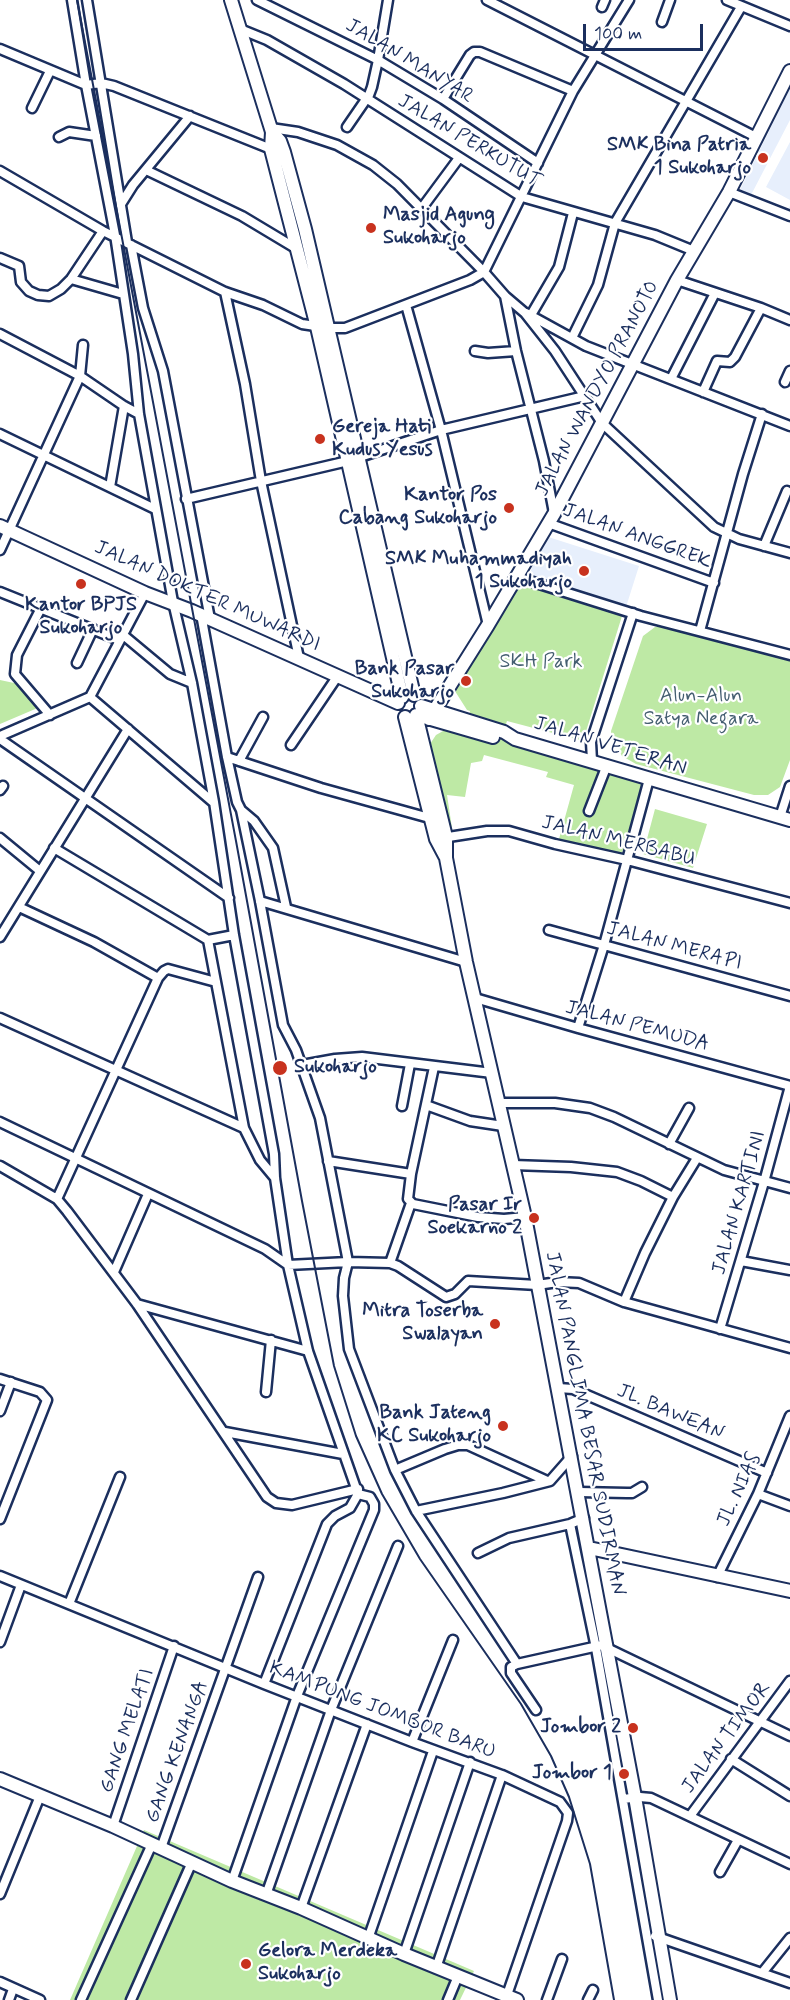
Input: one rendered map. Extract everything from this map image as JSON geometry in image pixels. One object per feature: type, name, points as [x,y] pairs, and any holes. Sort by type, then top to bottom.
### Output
[{"type":"main road","points":[[231,0],[272,130],[284,152],[405,698],[400,713],[420,714],[420,700],[405,698]]},
{"type":"main road","name":"JALAN WANDYO PRANOTO","points":[[420,714],[489,625],[551,518],[677,280],[729,192],[790,71]]},
{"type":"main road","points":[[272,130],[271,148],[297,249],[323,328]]},
{"type":"main road","name":"JALAN DOKTER MUWARDI","points":[[5,528],[145,593],[173,602],[337,677],[405,698]]},
{"type":"main road","name":"JALAN VETERAN","points":[[420,714],[509,734],[515,739],[785,818]]},
{"type":"main road","name":"JALAN PANGLIMA BESAR SUDIRMAN","points":[[420,714],[436,820],[525,1217],[579,1492],[653,1936],[670,2000]]},
{"type":"main road","points":[[589,1548],[790,1591]]},
{"type":"main road","points":[[0,1779],[114,1826],[232,1881],[301,1908],[436,1968],[512,1997]]},
{"type":"street","points":[[72,0],[115,236],[133,354],[139,414],[155,509],[192,683],[214,802],[234,935],[274,1154],[275,1178],[288,1265],[308,1351],[358,1491],[354,1504],[327,1524],[264,1684]]},
{"type":"street","points":[[87,0],[129,243],[143,308],[163,371],[227,757],[237,802],[241,810],[283,1025],[302,1065],[320,1118],[348,1262],[343,1296],[350,1349],[395,1470],[416,1511],[517,1664]]},
{"type":"street","name":"JALAN MANYAR","points":[[257,0],[268,2],[378,60],[443,99],[538,163]]},
{"type":"street","points":[[347,127],[372,87],[388,0]]},
{"type":"street","points":[[487,0],[756,137]]},
{"type":"street","points":[[0,171],[103,231],[225,292],[263,305],[302,324],[323,328],[345,328],[470,280],[484,272],[573,91],[629,0]]},
{"type":"street","points":[[662,22],[670,0]]},
{"type":"street","points":[[727,0],[790,26]]},
{"type":"street","points":[[572,338],[595,293],[615,223],[741,6]]},
{"type":"street","name":"JALAN PERKUTUT","points":[[240,29],[279,46],[522,197],[655,235],[694,251]]},
{"type":"street","points":[[0,49],[86,85],[101,83],[114,86],[271,148]]},
{"type":"street","points":[[443,99],[474,52],[480,52],[573,91]]},
{"type":"street","points":[[32,108],[50,71]]},
{"type":"street","points":[[122,204],[190,116]]},
{"type":"street","points":[[272,130],[298,132],[338,145],[381,172],[422,208],[505,296],[528,314],[586,346],[790,426]]},
{"type":"street","points":[[59,137],[69,132],[96,136]]},
{"type":"street","points":[[422,208],[459,158]]},
{"type":"street","points":[[146,170],[242,216],[297,249]]},
{"type":"street","points":[[729,192],[790,216]]},
{"type":"street","points":[[528,314],[559,267],[573,213]]},
{"type":"street","points":[[0,258],[19,266],[23,286],[38,296],[49,296],[71,279],[103,231]]},
{"type":"street","points":[[71,279],[123,294]]},
{"type":"street","points":[[677,280],[790,320]]},
{"type":"street","points":[[225,292],[245,384],[261,481],[299,658]]},
{"type":"street","points":[[671,379],[715,293]]},
{"type":"street","points":[[505,296],[516,351],[544,461],[551,518]]},
{"type":"street","points":[[406,305],[441,430],[489,625]]},
{"type":"street","points":[[703,392],[717,362],[721,360],[730,362],[735,357],[761,308]]},
{"type":"street","points":[[528,314],[602,423],[714,527],[727,535],[790,553]]},
{"type":"street","points":[[0,334],[80,376],[139,414]]},
{"type":"street","points":[[0,550],[5,528],[44,455],[80,376],[82,345]]},
{"type":"street","points":[[475,351],[488,353],[516,351]]},
{"type":"street","points":[[785,382],[790,371]]},
{"type":"street","points":[[186,499],[354,460],[441,430],[585,396]]},
{"type":"street","points":[[110,487],[124,406]]},
{"type":"street","points":[[700,631],[762,414]]},
{"type":"street","points":[[0,434],[155,509]]},
{"type":"street","points":[[764,546],[787,491]]},
{"type":"street","name":"JALAN ANGGREK","points":[[551,518],[714,583]]},
{"type":"street","points":[[517,577],[633,613],[790,655]]},
{"type":"street","points":[[0,592],[93,629],[120,637],[170,674],[192,683]]},
{"type":"street","points":[[0,737],[90,697],[145,593]]},
{"type":"street","points":[[40,608],[17,655],[15,674],[50,715]]},
{"type":"street","points":[[587,760],[633,613]]},
{"type":"street","points":[[77,663],[93,629]]},
{"type":"street","points":[[291,745],[337,677]]},
{"type":"street","points":[[90,697],[214,802]]},
{"type":"street","points":[[239,760],[263,717]]},
{"type":"street","points":[[0,936],[128,729]]},
{"type":"street","points":[[0,737],[229,898]]},
{"type":"street","points":[[227,757],[321,788],[436,820]]},
{"type":"street","points":[[589,811],[607,765]]},
{"type":"street","points":[[578,1028],[604,945],[649,779]]},
{"type":"street","points":[[785,818],[790,786]]},
{"type":"street","points":[[241,810],[254,821],[273,848],[286,908]]},
{"type":"street","name":"JALAN MERBABU","points":[[441,838],[487,831],[509,831],[790,903]]},
{"type":"street","points":[[0,838],[40,871]]},
{"type":"street","points":[[54,848],[208,940],[234,935]]},
{"type":"street","points":[[260,901],[466,962]]},
{"type":"street","points":[[19,907],[94,942],[158,978]]},
{"type":"street","name":"JALAN MERAPI","points":[[549,930],[790,996]]},
{"type":"street","points":[[208,940],[244,1128],[260,1160],[275,1178]]},
{"type":"street","points":[[57,1199],[158,978],[168,969],[216,982]]},
{"type":"street","name":"JALAN PEMUDA","points":[[475,998],[790,1086]]},
{"type":"street","points":[[0,1018],[244,1128]]},
{"type":"street","points":[[302,1065],[348,1057],[362,1057],[492,1073]]},
{"type":"street","points":[[402,1106],[410,1064]]},
{"type":"street","points":[[434,1067],[411,1173],[408,1199],[411,1203],[478,1217],[504,1219],[525,1217]]},
{"type":"street","name":"JALAN KARTINI","points":[[720,1329],[790,1086]]},
{"type":"street","points":[[498,1103],[555,1103],[590,1108],[724,1170],[790,1188]]},
{"type":"street","points":[[426,1105],[470,1121],[503,1126]]},
{"type":"street","points":[[669,1144],[689,1108]]},
{"type":"street","points":[[0,1122],[264,1249],[288,1265],[348,1262],[390,1263],[446,1297],[455,1294],[468,1281],[537,1285],[558,1282],[579,1283],[624,1302],[790,1348]]},
{"type":"street","points":[[260,1160],[269,1162],[274,1154]]},
{"type":"street","points":[[624,1302],[673,1197],[697,1158]]},
{"type":"street","points":[[328,1161],[411,1173]]},
{"type":"street","points":[[513,1165],[571,1167],[617,1172],[673,1197]]},
{"type":"street","points":[[0,1166],[57,1199],[137,1304],[267,1497],[284,1505],[302,1504],[358,1491],[370,1497],[374,1504],[374,1510],[297,1696],[232,1881]]},
{"type":"street","points":[[114,1272],[148,1194]]},
{"type":"street","points":[[390,1263],[411,1203]]},
{"type":"street","points":[[741,1261],[790,1270]]},
{"type":"street","points":[[137,1304],[308,1351]]},
{"type":"street","points":[[266,1392],[271,1340]]},
{"type":"street","points":[[0,1378],[40,1392],[47,1400],[0,1519]]},
{"type":"street","points":[[0,1411],[11,1382]]},
{"type":"street","name":"JL. BAWEAN","points":[[558,1388],[573,1389],[767,1473]]},
{"type":"street","name":"JL. NIAS","points":[[717,1577],[758,1494],[790,1416]]},
{"type":"street","points":[[225,1432],[343,1454]]},
{"type":"street","points":[[395,1470],[445,1449],[468,1445],[551,1478]]},
{"type":"street","points":[[416,1511],[503,1492],[551,1478],[572,1456]]},
{"type":"street","points":[[69,1604],[120,1477]]},
{"type":"street","points":[[579,1492],[627,1493],[642,1487]]},
{"type":"street","points":[[758,1494],[790,1506]]},
{"type":"street","points":[[478,1553],[509,1538],[570,1524],[584,1518]]},
{"type":"street","points":[[570,1524],[603,1646]]},
{"type":"street","points":[[266,1895],[331,1710],[398,1546]]},
{"type":"street","name":"KAMPUNG JOMBOR BARU","points":[[0,1576],[264,1684],[433,1750],[470,1762],[560,1802],[568,1813],[567,1821],[533,1923],[512,1997]]},
{"type":"street","name":"GANG KENANGA","points":[[81,2000],[156,1846],[227,1667],[258,1577]]},
{"type":"street","points":[[0,1642],[21,1585]]},
{"type":"street","points":[[412,1742],[453,1640]]},
{"type":"street","name":"GANG MELATI","points":[[114,1826],[174,1646]]},
{"type":"street","points":[[536,1710],[511,1673],[511,1667],[603,1646],[790,1736]]},
{"type":"street","name":"JALAN TIMOR","points":[[690,1816],[790,1681]]},
{"type":"street","points":[[301,1908],[367,1724]]},
{"type":"street","points":[[369,1939],[433,1750]]},
{"type":"street","points":[[731,1759],[790,1796]]},
{"type":"street","points":[[404,1954],[470,1762]]},
{"type":"street","points":[[436,1968],[502,1775]]},
{"type":"street","points":[[0,1894],[40,1796]]},
{"type":"street","points":[[629,1798],[651,1798],[790,1864]]},
{"type":"street","points":[[720,1872],[738,1840]]},
{"type":"street","points":[[131,2000],[192,1862]]},
{"type":"street","points":[[658,2000],[653,1936],[790,1983]]},
{"type":"street","points":[[762,1973],[790,1938]]},
{"type":"street","points":[[547,2000],[562,1959]]},
{"type":"street","points":[[448,2000],[458,1976]]},
{"type":"street","points":[[0,1982],[40,2000]]},
{"type":"street","points":[[9,2000],[13,1989]]},
{"type":"street","points":[[588,2000],[593,1990]]},
{"type":"shaded area","name":"SMK Bina Patria 1 Sukoharjo","points":[[790,88],[790,120],[751,195],[786,213],[790,206],[790,217],[736,198]]},
{"type":"shaded area","name":"SMK Bina Patria 1 Sukoharjo","points":[[790,142],[790,200],[766,187]]},
{"type":"shaded area","name":"SMK Muhammadiyah 1 Sukoharjo","points":[[542,535],[639,566],[626,607],[529,577]]},
{"type":"green space","name":"SKH Park","points":[[515,580],[622,616],[583,741],[507,721],[504,730],[469,718],[470,711],[467,710],[453,688]]},
{"type":"green space","name":"Alun-Alun Satya Negara","points":[[655,627],[666,627],[790,660],[790,760],[780,787],[768,795],[754,795],[636,764],[622,756],[612,739],[611,731],[643,636]]},
{"type":"green space","points":[[0,680],[28,686],[47,704],[0,724]]},
{"type":"green space","points":[[459,722],[644,780],[621,856],[559,839],[574,785],[546,777],[548,772],[484,755],[482,761],[471,763],[465,797],[447,795],[452,828],[441,831],[428,747],[436,735]]},
{"type":"green space","points":[[655,809],[707,824],[693,868],[643,854]]},
{"type":"green space","points":[[144,1830],[474,1971],[460,2000],[70,2000]]},
{"type":"railway","points":[[77,0],[334,1366],[356,1436],[382,1494],[420,1559],[521,1704],[551,1756],[569,1797],[590,1864],[614,2000]]},
{"type":"place","name":"SMK Bina Patria 1 Sukoharjo","points":[[763,158]]},
{"type":"place","name":"Masjid Agung Sukoharjo","points":[[371,228]]},
{"type":"place","name":"Gereja Hati Kudus Yesus","points":[[320,439]]},
{"type":"place","name":"Kantor Pos Cabang Sukoharjo","points":[[509,508]]},
{"type":"place","name":"SMK Muhammadiyah 1 Sukoharjo","points":[[584,571]]},
{"type":"place","name":"Kantor BPJS Sukoharjo","points":[[81,584]]},
{"type":"place","name":"Bank Pasar Sukoharjo","points":[[466,681]]},
{"type":"place","name":"Sukoharjo","points":[[280,1068]]},
{"type":"place","name":"Pasar Ir Soekarno 2","points":[[534,1218]]},
{"type":"place","name":"Mitra Toserba Swalayan","points":[[495,1324]]},
{"type":"place","name":"Bank Jateng KC Sukoharjo","points":[[503,1426]]},
{"type":"place","name":"Jombor 2","points":[[633,1728]]},
{"type":"place","name":"Jombor 1","points":[[624,1774]]},
{"type":"place","name":"Gelora Merdeka Sukoharjo","points":[[246,1964]]}]
